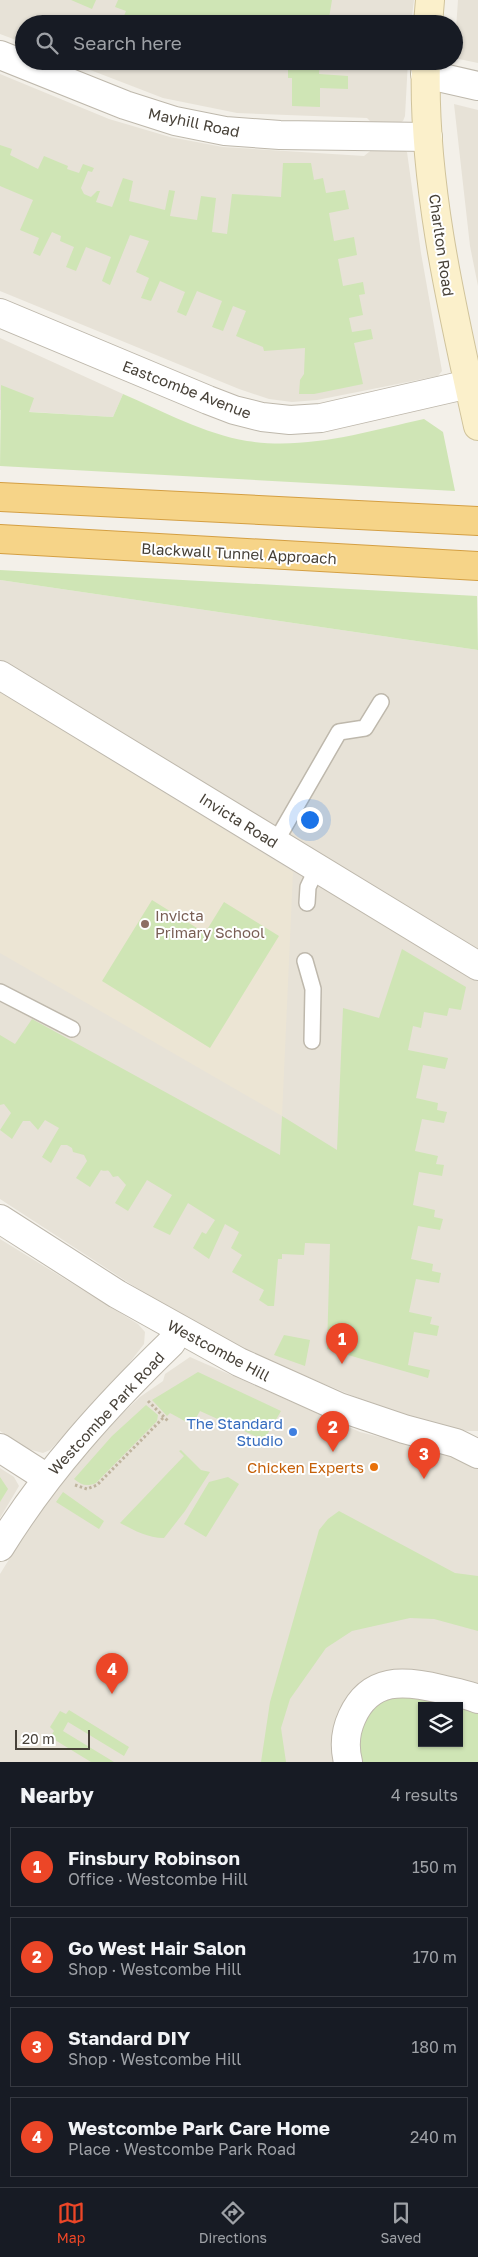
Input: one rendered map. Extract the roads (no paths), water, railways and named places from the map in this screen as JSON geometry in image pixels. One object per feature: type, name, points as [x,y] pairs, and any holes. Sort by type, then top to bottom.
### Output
[{"type":"highway","points":[[0,498],[478,521]]},
{"type":"highway","name":"Blackwall Tunnel Approach","points":[[0,539],[478,566]]},
{"type":"main road","points":[[429,15],[430,0]]},
{"type":"main road","name":"Charlton Road","points":[[425,70],[428,137],[450,299],[472,390],[478,426]]},
{"type":"street","name":"Mayhill Road","points":[[0,55],[15,61]]},
{"type":"street","name":"Mayhill Road","points":[[38,70],[125,105],[175,121],[224,131],[280,135],[428,137]]},
{"type":"street","points":[[433,70],[478,86]]},
{"type":"street","name":"Eastcombe Avenue","points":[[0,313],[217,403],[262,417],[290,420],[321,418],[472,390]]},
{"type":"street","name":"Invicta Road","points":[[0,675],[478,966]]},
{"type":"street","name":"Westcombe Hill","points":[[0,1219],[117,1294],[239,1362],[339,1406],[404,1429],[471,1446]]},
{"type":"street","name":"Westcombe Park Road","points":[[0,1547],[58,1479],[84,1432],[171,1343],[179,1330]]},
{"type":"street","points":[[0,1448],[58,1479]]},
{"type":"street","points":[[348,1762],[345,1748],[347,1728],[357,1707],[372,1691],[393,1683],[413,1682],[478,1699]]},
{"type":"lane","points":[[275,843],[339,732],[365,728],[381,702]]},
{"type":"lane","points":[[308,903],[308,887],[317,868]]},
{"type":"lane","points":[[305,961],[313,989],[312,1041]]},
{"type":"lane","points":[[0,992],[72,1029]]},
{"type":"place","name":"Invicta Primary School","points":[[145,924]]},
{"type":"place","name":"Finsbury Robinson","points":[[342,1364]]},
{"type":"place","name":"The Standard Studio","points":[[293,1432]]},
{"type":"place","name":"Go West Hair Salon","points":[[333,1452]]},
{"type":"place","name":"Chicken Experts","points":[[374,1467]]},
{"type":"place","name":"Standard DIY","points":[[424,1479]]},
{"type":"place","name":"Westcombe Park Care Home","points":[[112,1694]]}]
